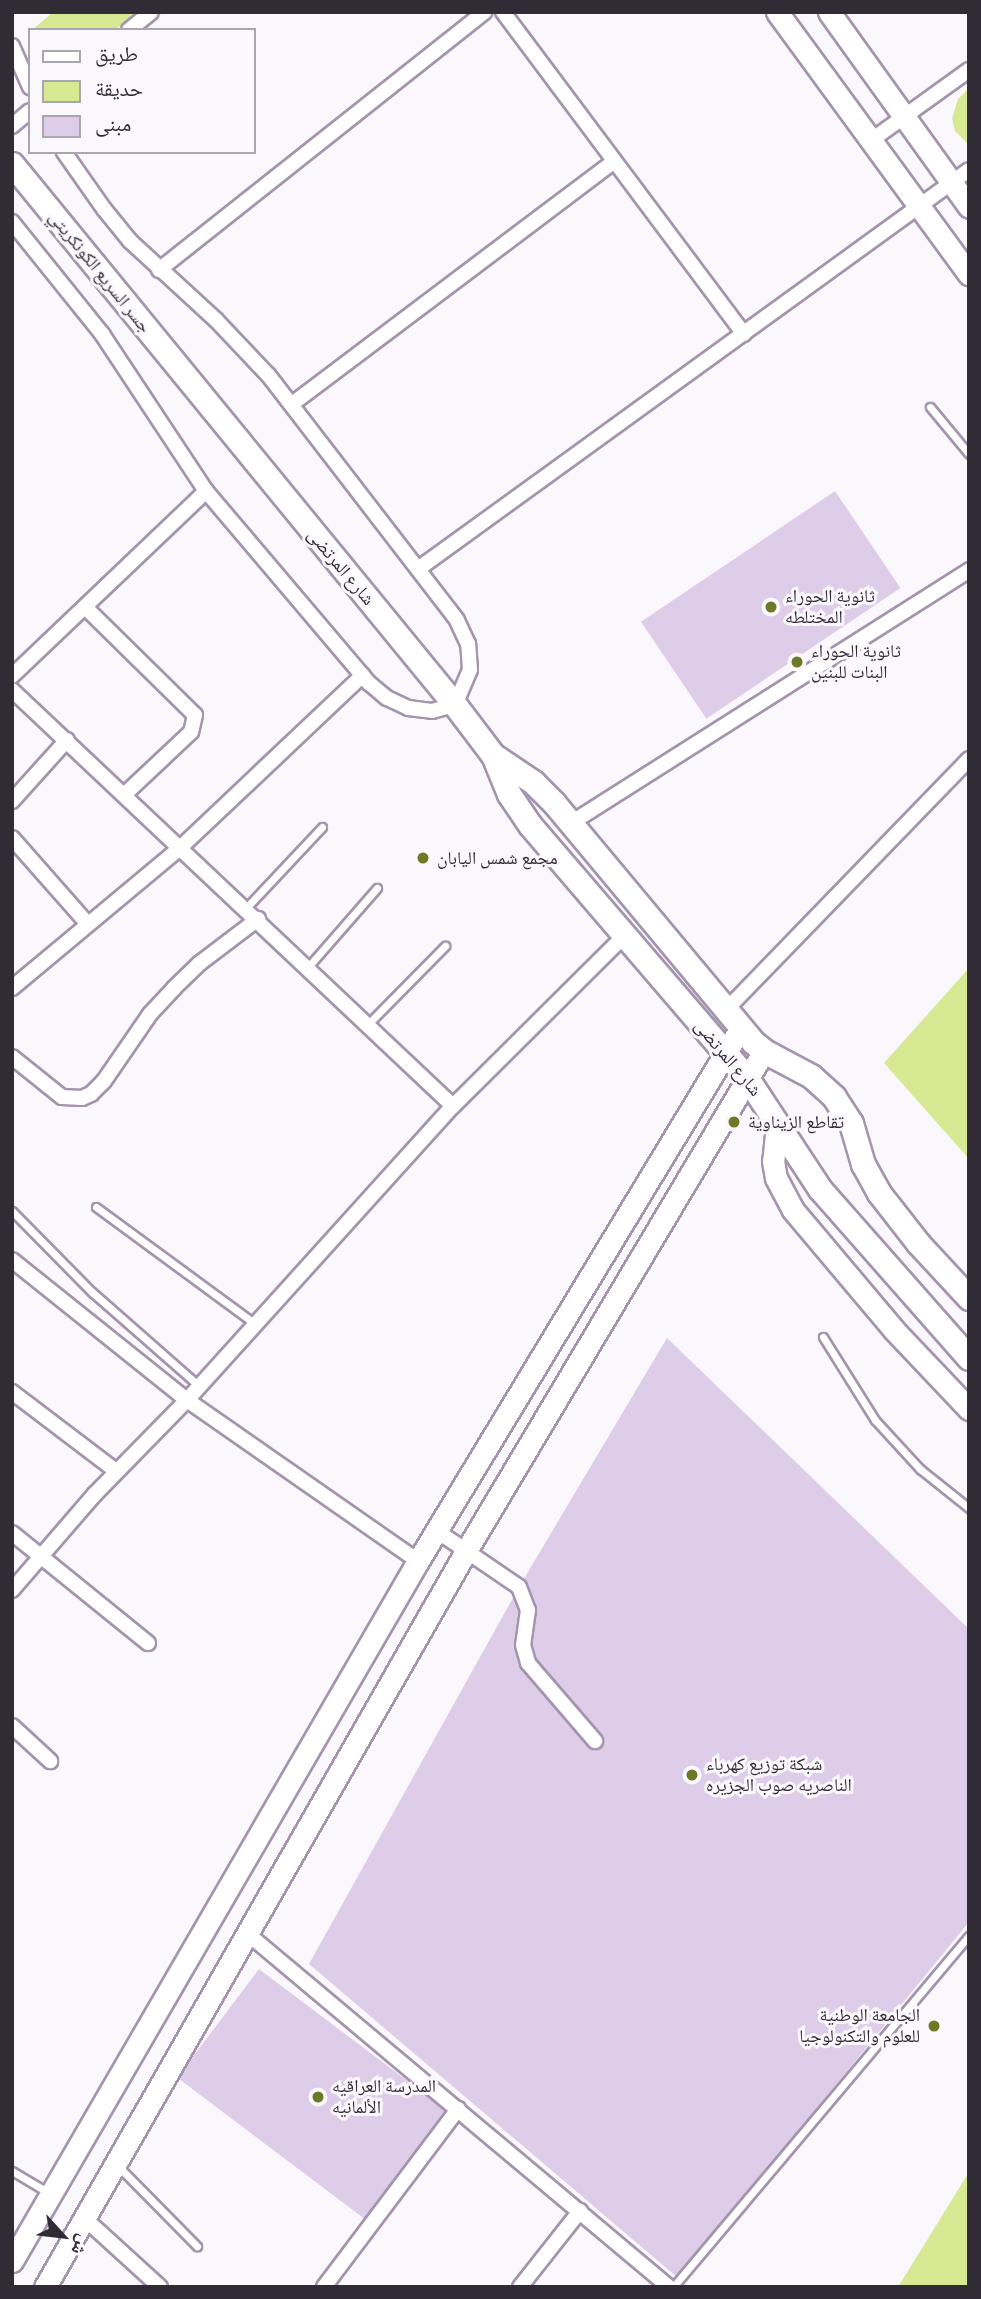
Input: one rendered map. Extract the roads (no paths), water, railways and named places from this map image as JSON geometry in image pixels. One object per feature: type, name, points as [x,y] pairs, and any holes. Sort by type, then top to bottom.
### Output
[{"type":"main road","name":"جسر السريع الكونكريتي","points":[[12,164],[187,381]]},
{"type":"main road","name":"شارع المرتضى","points":[[187,381],[455,705],[493,755],[518,810],[747,1078],[820,1189],[969,1358]]},
{"type":"main road","name":"شارع المرتضى","points":[[493,755],[533,782],[571,823],[740,1029],[764,1051],[811,1076],[834,1097],[851,1123],[863,1164],[873,1184],[918,1242],[969,1298]]},
{"type":"street","points":[[131,28],[151,12]]},
{"type":"street","points":[[159,270],[484,12]]},
{"type":"street","points":[[503,12],[744,334]]},
{"type":"street","points":[[777,12],[873,139],[969,274]]},
{"type":"street","points":[[829,12],[969,207]]},
{"type":"street","points":[[12,46],[28,82]]},
{"type":"street","points":[[873,139],[969,70]]},
{"type":"street","points":[[12,126],[28,113]]},
{"type":"street","points":[[12,222],[102,334],[206,491],[363,675],[387,698],[408,708],[432,711],[455,705],[467,682],[468,644],[457,620],[292,404],[243,346],[159,270],[104,209],[65,154]]},
{"type":"street","points":[[292,404],[614,161]]},
{"type":"street","points":[[418,569],[969,170]]},
{"type":"street","points":[[12,677],[206,491]]},
{"type":"street","points":[[571,823],[969,570]]},
{"type":"street","points":[[85,607],[195,715],[191,732],[125,794]]},
{"type":"street","points":[[12,988],[181,847],[363,675]]},
{"type":"street","points":[[12,690],[309,967],[453,1106]]},
{"type":"street","points":[[12,801],[67,740]]},
{"type":"street","points":[[725,1011],[967,763]]},
{"type":"street","points":[[12,838],[87,923]]},
{"type":"street","points":[[12,1058],[62,1097],[82,1098],[91,1094],[104,1081],[142,1025],[174,988],[229,940],[258,919]]},
{"type":"street","points":[[12,1590],[116,1471],[187,1400],[453,1106],[625,935]]},
{"type":"street","points":[[12,2261],[418,1561],[740,1029]]},
{"type":"street","points":[[48,2285],[114,2162],[248,1934],[466,1550],[764,1051]]},
{"type":"street","points":[[777,1125],[773,1152],[776,1178],[793,1210],[894,1330],[969,1409]]},
{"type":"street","points":[[12,1260],[187,1400],[418,1561]]},
{"type":"street","points":[[12,1392],[116,1471]]},
{"type":"street","points":[[437,1531],[519,1587],[528,1610],[523,1645],[528,1663],[595,1741]]},
{"type":"street","points":[[12,1533],[42,1554],[148,1643]]},
{"type":"street","points":[[12,1726],[50,1761]]},
{"type":"street","points":[[248,1934],[671,2287]]},
{"type":"street","points":[[324,2287],[458,2109]]},
{"type":"street","points":[[520,2287],[580,2211]]},
{"type":"street","points":[[83,2217],[160,2287]]},
{"type":"lane","points":[[930,407],[969,454]]},
{"type":"lane","points":[[246,908],[322,827]]},
{"type":"lane","points":[[309,967],[377,888]]},
{"type":"lane","points":[[368,1024],[445,946]]},
{"type":"lane","points":[[96,1207],[256,1325]]},
{"type":"lane","points":[[12,1211],[92,1292],[199,1386]]},
{"type":"lane","points":[[823,1337],[875,1420],[920,1469],[969,1508]]},
{"type":"lane","points":[[671,2287],[969,1936]]},
{"type":"lane","points":[[114,2162],[197,2246]]},
{"type":"lane","points":[[12,2171],[50,2193]]},
{"type":"place","name":"ثانوية الحوراء المختلطه","points":[[771,607]]},
{"type":"place","name":"ثانوية الحوراء البنات للبنين","points":[[797,662]]},
{"type":"place","name":"مجمع شمس اليابان","points":[[423,858]]},
{"type":"place","name":"تقاطع الزيناوية","points":[[734,1122]]},
{"type":"place","name":"شبكة توزيع كهرباء الناصريه صوب الجزيره","points":[[692,1775]]},
{"type":"place","name":"الجامعة الوطنية للعلوم والتكنولوجيا","points":[[934,2026]]},
{"type":"place","name":"المدرسة العراقيه الألمانيه","points":[[318,2097]]}]
